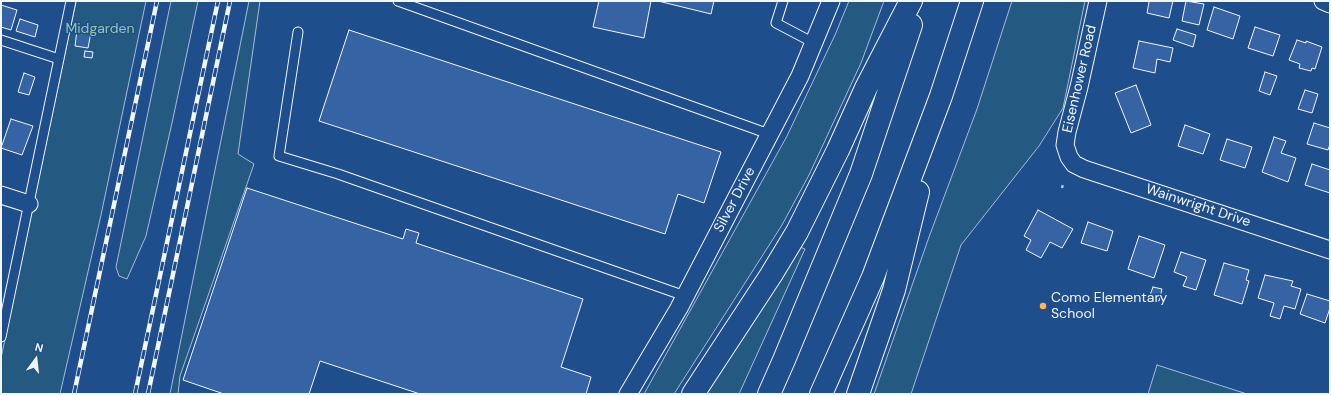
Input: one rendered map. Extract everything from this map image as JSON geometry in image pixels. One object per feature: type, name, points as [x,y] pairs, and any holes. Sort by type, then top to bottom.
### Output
[{"type":"highway","points":[[693,394],[771,275],[797,232],[838,150],[866,88],[911,1]]},
{"type":"highway","points":[[768,394],[784,360],[861,174],[919,1]]},
{"type":"highway","points":[[821,394],[873,276],[941,96],[972,1]]},
{"type":"highway","points":[[858,394],[894,290],[941,96]]},
{"type":"street","name":"Silver Drive","points":[[628,394],[685,296],[800,76],[832,1]]},
{"type":"street","name":"Eisenhower Road","points":[[1068,157],[1066,145],[1067,132],[1079,87],[1098,1]]},
{"type":"street","points":[[1323,1],[1330,4]]},
{"type":"street","name":"Wainwright Drive","points":[[1068,157],[1074,164],[1084,169],[1330,250]]},
{"type":"street","points":[[1,195],[29,204]]},
{"type":"lane","points":[[1,337],[71,1]]},
{"type":"lane","points":[[398,1],[769,134]]},
{"type":"lane","points":[[783,1],[776,23],[814,43]]},
{"type":"lane","points":[[298,32],[279,156],[338,174],[685,296]]},
{"type":"lane","points":[[1,40],[59,59]]},
{"type":"green space","name":"Midgarden","points":[[76,1],[146,1],[101,215],[60,394],[1,394],[1,358]]},
{"type":"green space","points":[[171,1],[198,1],[146,236],[127,279],[119,276],[116,267]]},
{"type":"green space","points":[[249,1],[260,1],[238,154],[254,164],[180,376],[178,394],[170,394]]},
{"type":"green space","points":[[849,1],[884,1],[861,63],[809,175],[782,225],[674,394],[644,394],[787,136],[835,35]]},
{"type":"green space","points":[[1012,1],[1085,1],[1063,108],[1039,146],[961,245],[911,394],[874,394],[929,237],[977,109]]},
{"type":"green space","points":[[800,247],[805,249],[739,394],[705,394]]},
{"type":"green space","points":[[1157,365],[1247,394],[1148,394]]},
{"type":"building","points":[[599,1],[651,1],[644,38],[593,27]]},
{"type":"building","points":[[658,1],[714,1],[711,14]]},
{"type":"building","points":[[1147,1],[1173,1],[1169,18],[1147,13],[1149,2]]},
{"type":"building","points":[[1186,1],[1204,4],[1199,25],[1182,21]]},
{"type":"building","points":[[1,5],[17,10],[11,30],[1,27]]},
{"type":"building","points":[[1214,7],[1240,16],[1233,39],[1207,30]]},
{"type":"building","points":[[20,19],[38,25],[35,37],[16,31]]},
{"type":"building","points":[[1255,27],[1280,35],[1273,56],[1248,48]]},
{"type":"building","points":[[1177,29],[1196,35],[1193,47],[1173,40]]},
{"type":"building","points":[[77,30],[91,32],[88,48],[75,46]]},
{"type":"building","points":[[349,30],[721,152],[704,203],[678,194],[665,234],[319,121]]},
{"type":"building","points":[[1297,40],[1306,43],[1306,41],[1322,47],[1315,69],[1312,68],[1311,71],[1299,68],[1300,64],[1289,60]]},
{"type":"building","points":[[1139,41],[1173,48],[1170,62],[1157,59],[1155,73],[1133,68]]},
{"type":"building","points":[[85,51],[93,52],[92,58],[84,57]]},
{"type":"building","points":[[1265,72],[1277,76],[1270,95],[1259,91]]},
{"type":"building","points":[[24,73],[35,77],[29,95],[18,92]]},
{"type":"building","points":[[1136,85],[1151,125],[1131,133],[1115,93]]},
{"type":"building","points":[[1305,90],[1318,94],[1312,113],[1298,109]]},
{"type":"building","points":[[11,119],[33,126],[22,155],[1,148]]},
{"type":"building","points":[[1314,123],[1330,128],[1330,144],[1328,150],[1307,144]]},
{"type":"building","points":[[1185,125],[1210,134],[1203,154],[1178,146]]},
{"type":"building","points":[[1274,137],[1286,141],[1281,153],[1296,158],[1288,182],[1262,172]]},
{"type":"building","points":[[1227,139],[1252,147],[1245,168],[1220,160]]},
{"type":"building","points":[[1312,164],[1330,170],[1330,193],[1305,185]]},
{"type":"building","points":[[247,188],[403,239],[406,229],[419,233],[416,243],[583,299],[561,367],[591,377],[586,394],[420,394],[320,361],[309,394],[224,394],[183,380]]},
{"type":"building","points":[[1038,210],[1073,229],[1062,248],[1050,242],[1041,258],[1026,250],[1031,240],[1024,236]]},
{"type":"building","points":[[1088,222],[1113,231],[1107,251],[1081,243]]},
{"type":"building","points":[[1139,236],[1165,245],[1154,278],[1128,269]]},
{"type":"building","points":[[1181,252],[1206,260],[1196,290],[1183,286],[1187,277],[1174,272]]},
{"type":"building","points":[[1224,263],[1249,270],[1246,280],[1249,281],[1242,304],[1214,295]]},
{"type":"building","points":[[1265,275],[1293,281],[1291,286],[1301,289],[1295,309],[1284,306],[1280,319],[1270,316],[1274,303],[1258,298]]},
{"type":"building","points":[[1153,287],[1162,289],[1159,301],[1149,298]]},
{"type":"building","points":[[1307,294],[1330,301],[1330,308],[1325,323],[1300,314]]},
{"type":"railway","points":[[74,394],[157,1]]},
{"type":"railway","points":[[135,394],[218,1]]},
{"type":"railway","points":[[148,394],[230,1]]},
{"type":"place","name":"Como Elementary School","points":[[1043,306]]}]
